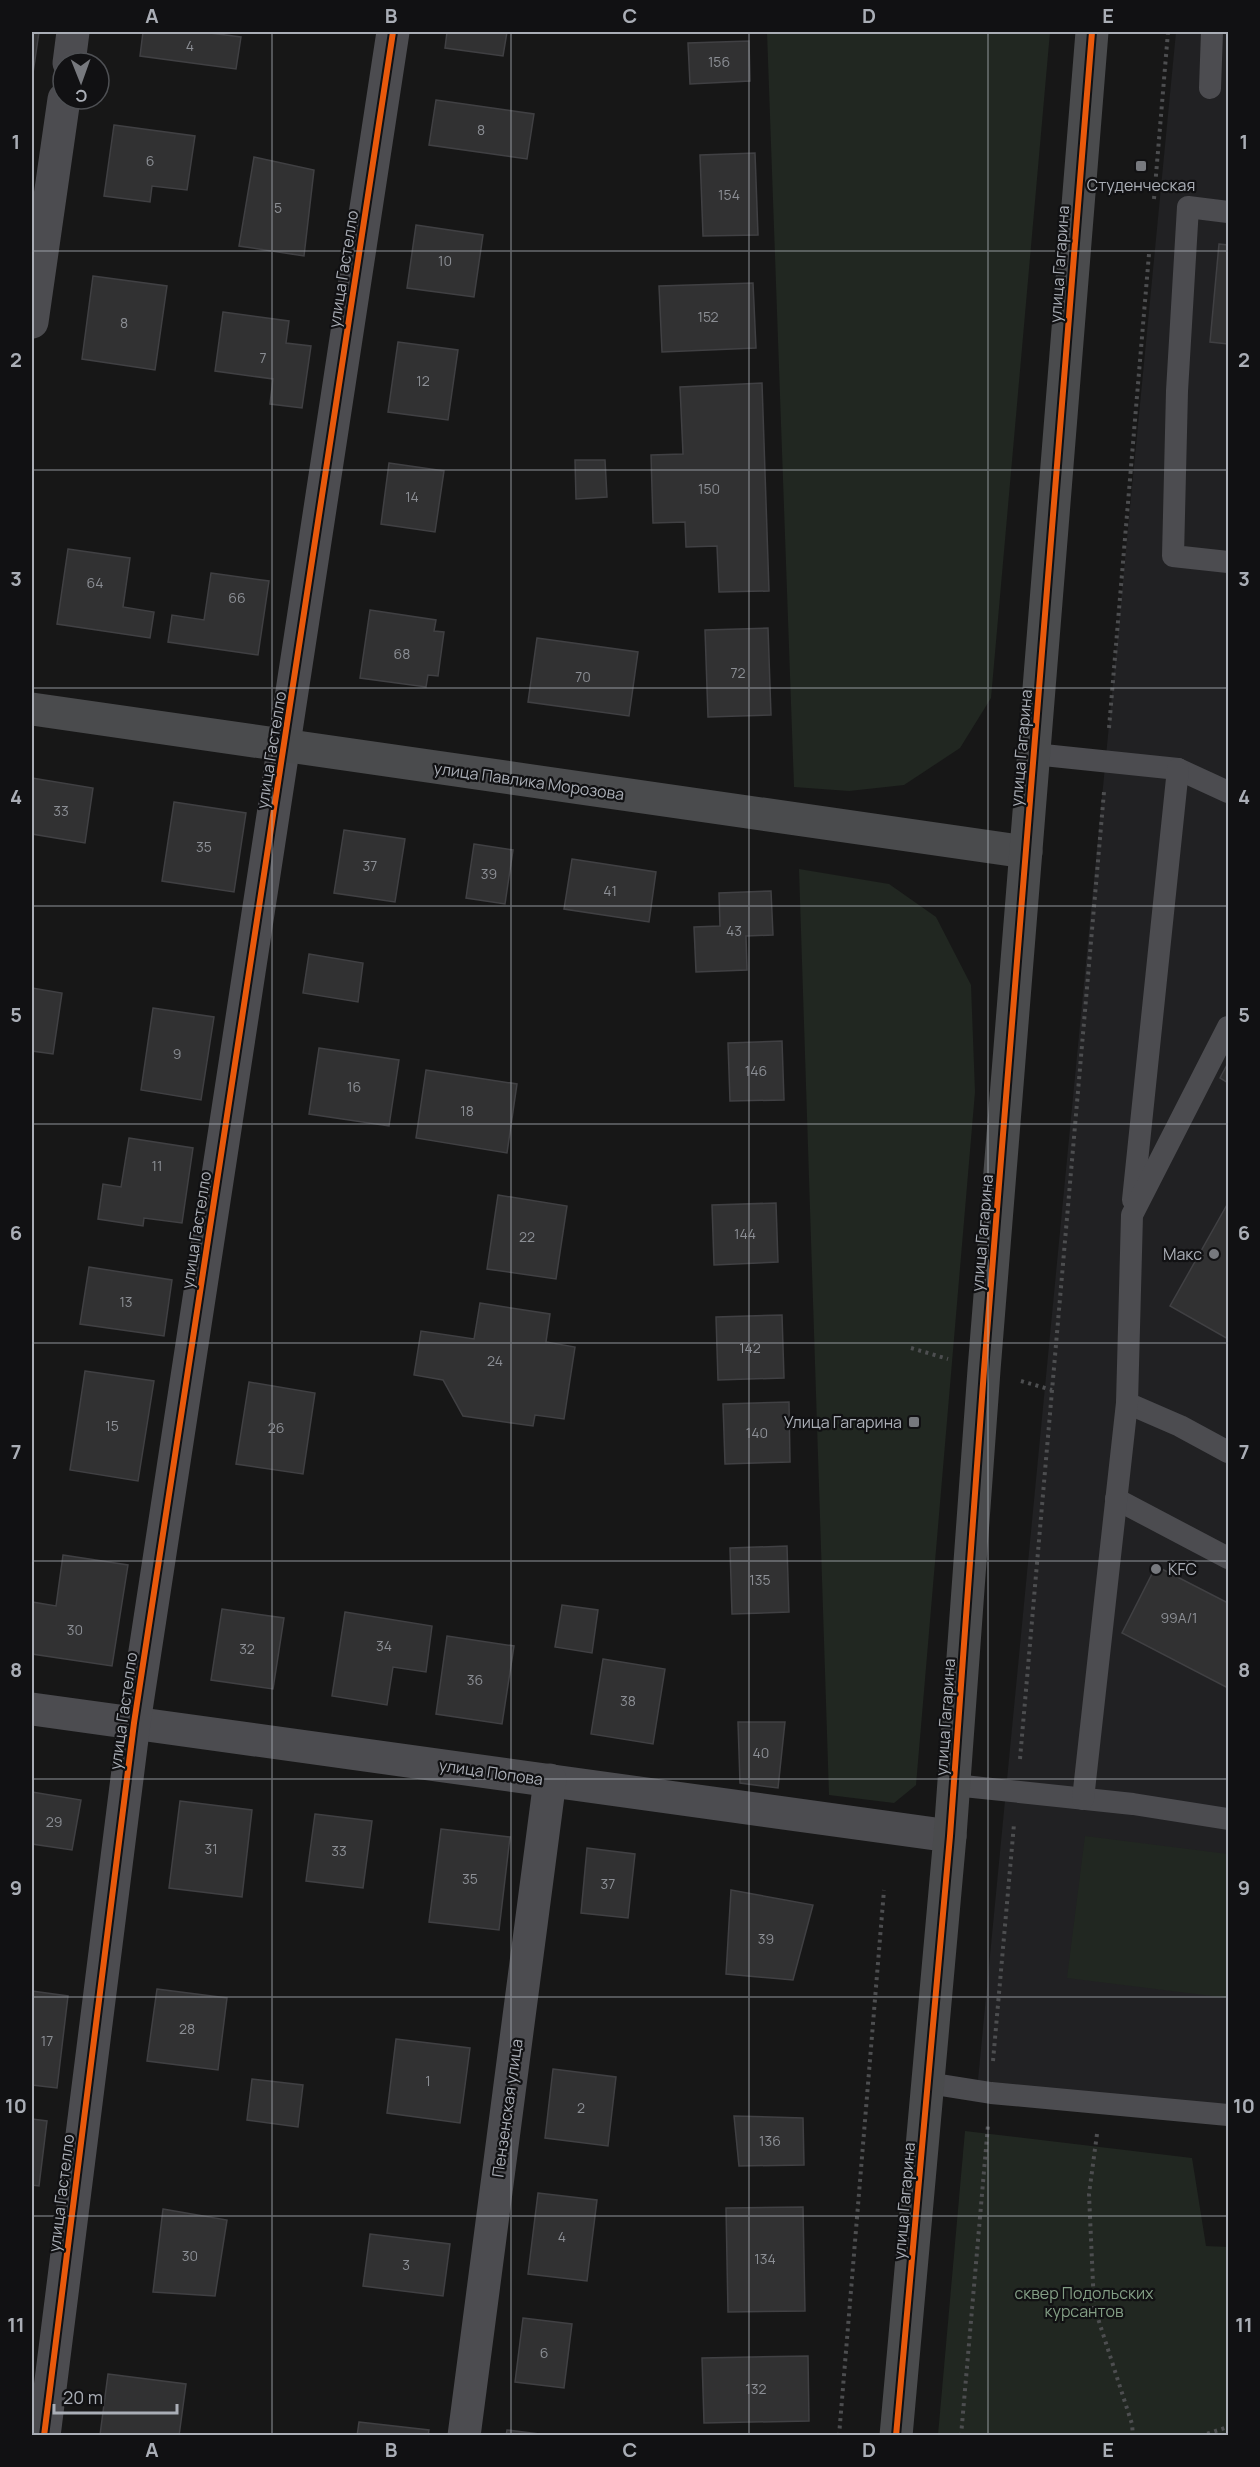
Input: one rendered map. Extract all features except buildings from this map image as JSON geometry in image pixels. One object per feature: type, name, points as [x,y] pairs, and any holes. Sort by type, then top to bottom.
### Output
[{"type":"street","points":[[71,51],[73,32]]},
{"type":"street","name":"улица Гастелло","points":[[44,2436],[134,1723],[393,32]]},
{"type":"street","name":"улица Гагарина","points":[[896,2436],[950,1836],[982,1391],[1092,32]]},
{"type":"street","points":[[32,322],[62,111]]},
{"type":"street","name":"улица Павлика Морозова","points":[[32,709],[1026,852]]},
{"type":"street","name":"улица Попова","points":[[32,1709],[950,1836]]},
{"type":"street","name":"Пензенская улица","points":[[464,2436],[550,1780]]},
{"type":"lane","points":[[1210,88],[1212,32]]},
{"type":"lane","points":[[1228,212],[1188,207],[1177,391],[1173,556],[1228,562]]},
{"type":"lane","points":[[1034,754],[1178,769],[1228,792]]},
{"type":"lane","points":[[1083,1799],[1127,1403],[1132,1215],[1178,769]]},
{"type":"lane","points":[[1132,1215],[1228,1026]]},
{"type":"lane","points":[[1127,1403],[1180,1426],[1228,1452]]},
{"type":"lane","points":[[1116,1499],[1228,1557]]},
{"type":"lane","points":[[954,1785],[1228,1818]]},
{"type":"lane","points":[[928,2083],[991,2092],[1228,2115]]},
{"type":"path","points":[[1153,208],[1168,32]]},
{"type":"path","points":[[961,2436],[1150,243]]},
{"type":"path","points":[[839,2436],[884,1890]]},
{"type":"path","points":[[1101,2103],[1089,2194],[1095,2306],[1133,2436]]},
{"type":"path","points":[[1200,2436],[1228,2427]]},
{"type":"shaded area","points":[[1176,32],[1228,32],[1228,2104],[977,2090]]},
{"type":"green space","points":[[767,32],[1050,32],[991,698],[960,748],[904,785],[849,791],[794,787]]},
{"type":"green space","points":[[799,869],[889,884],[936,917],[971,985],[975,1092],[916,1785],[894,1803],[829,1795]]},
{"type":"green space","points":[[1085,1836],[1228,1854],[1228,1998],[1067,1978]]},
{"type":"green space","name":"сквер Подольских курсантов","points":[[965,2131],[1192,2158],[1206,2246],[1228,2247],[1228,2435],[938,2435]]},
{"type":"cycle path","points":[[44,2436],[134,1723],[393,32]]},
{"type":"cycle path","points":[[896,2436],[950,1836],[984,1370],[1092,32]]},
{"type":"place","name":"Студенческая","points":[[1141,166]]},
{"type":"place","name":"Макс","points":[[1214,1254]]},
{"type":"place","name":"Улица Гагарина","points":[[914,1422]]},
{"type":"place","name":"KFC","points":[[1156,1569]]}]
